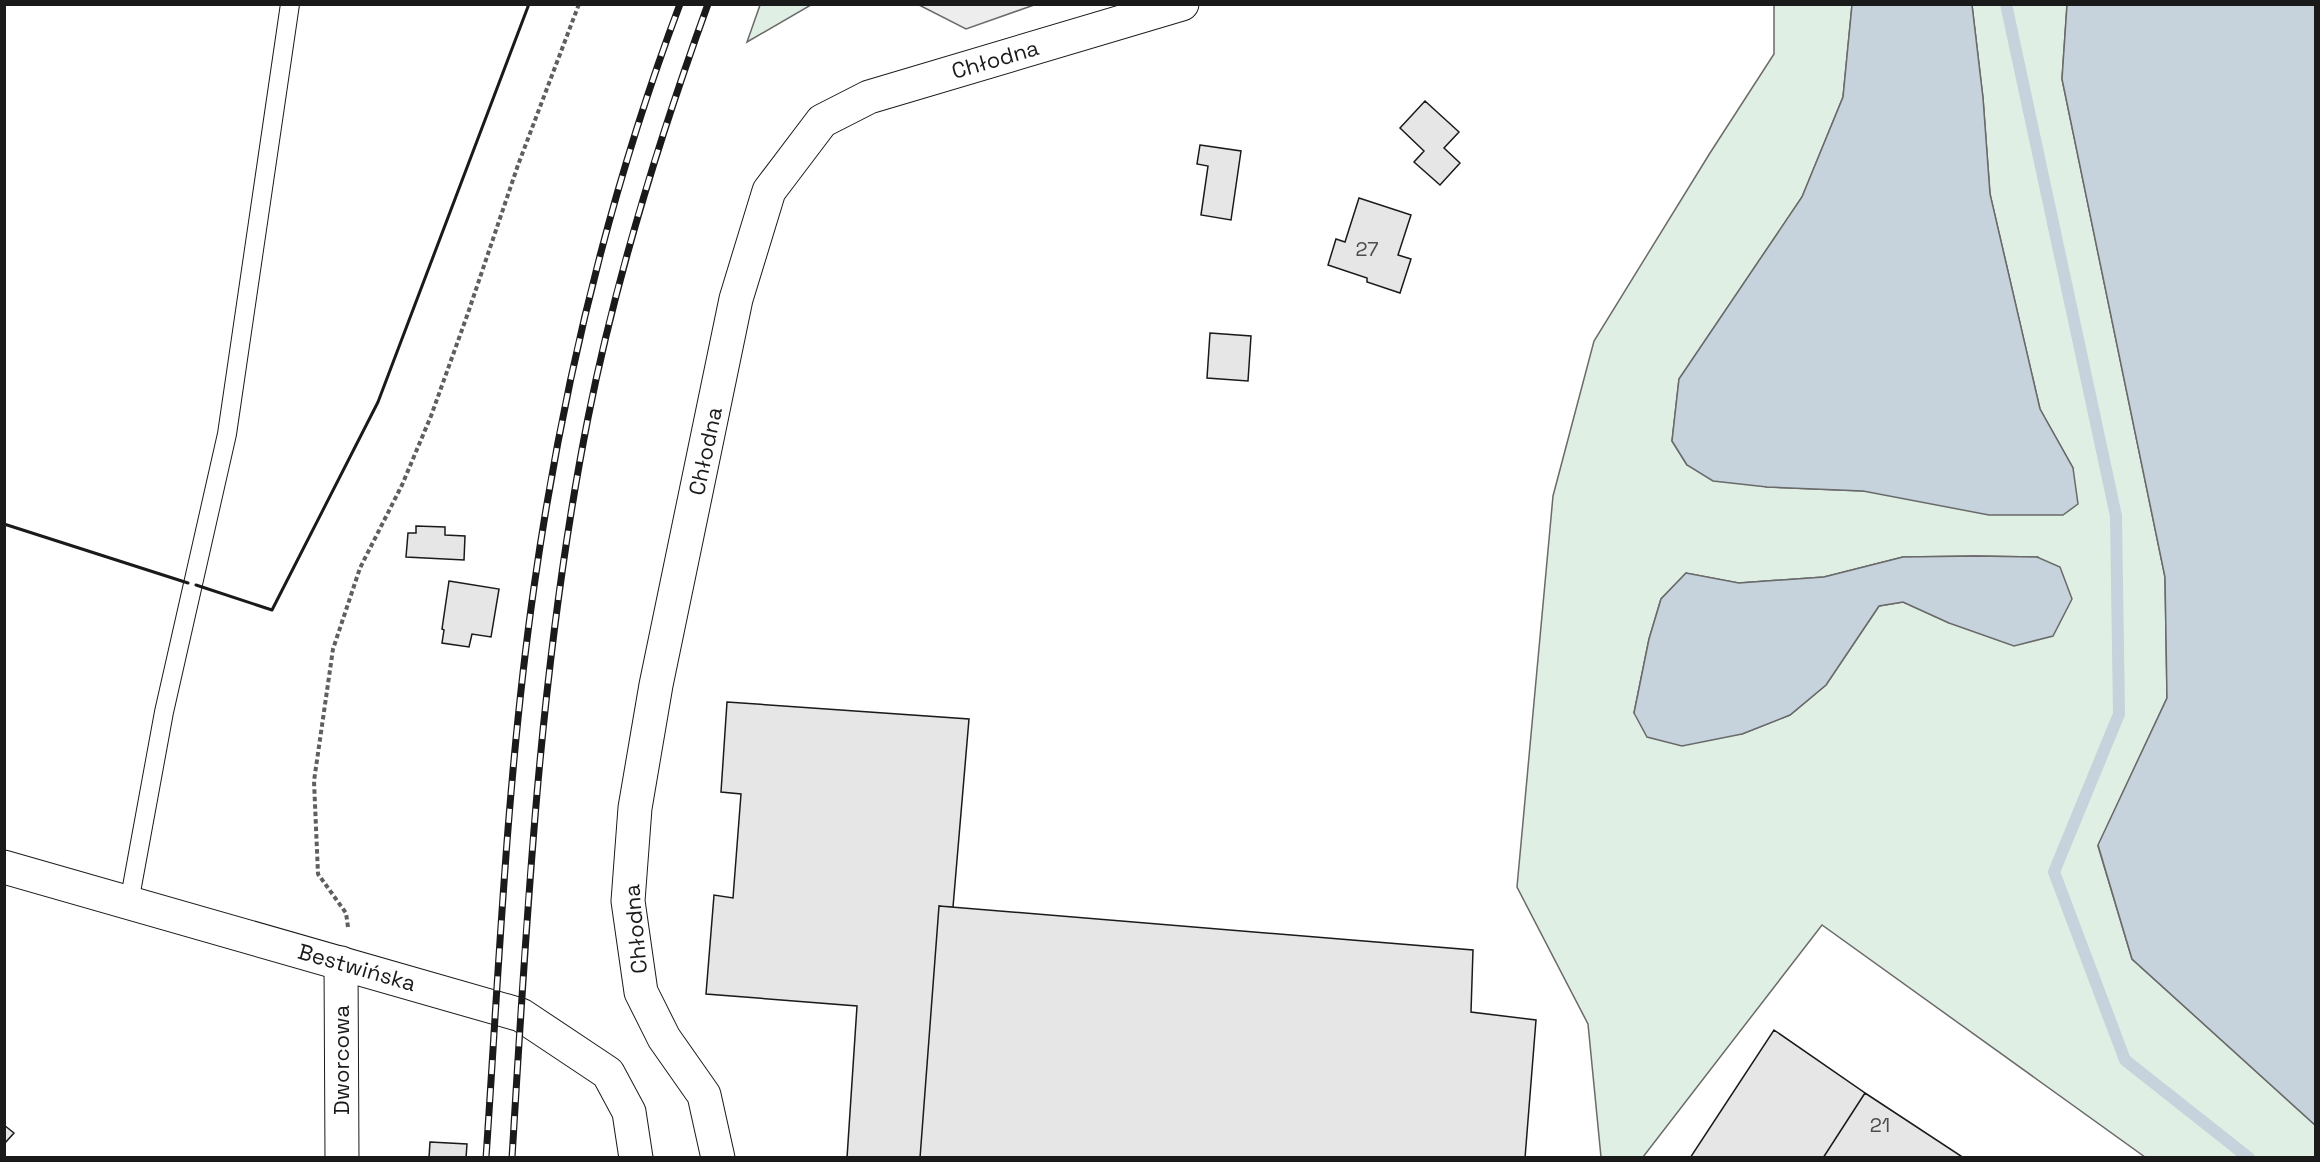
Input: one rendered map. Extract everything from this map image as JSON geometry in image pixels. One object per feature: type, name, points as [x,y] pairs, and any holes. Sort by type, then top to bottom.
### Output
[{"type":"street","name":"Chłodna","points":[[718,1158],[704,1095],[664,1038],[641,992],[628,901],[635,808],[656,685],[736,299],[769,191],[822,121],[868,97],[1182,4]]},
{"type":"street","name":"Bestwińska","points":[[4,867],[521,1015],[608,1073],[629,1112],[636,1158]]},
{"type":"street","name":"Dworcowa","points":[[342,1158],[347,965]]},
{"type":"lane","points":[[129,903],[164,712],[227,434],[290,4]]},
{"type":"path","points":[[347,965],[346,913],[318,874],[314,781],[333,649],[360,568],[402,485],[431,416],[518,165],[579,4]]},
{"type":"green space","points":[[760,4],[811,5],[747,42]]},
{"type":"green space","points":[[1774,5],[1852,5],[1843,97],[1802,197],[1679,379],[1672,441],[1687,465],[1767,487],[1863,491],[2073,468],[2040,409],[1990,194],[1983,98],[1972,5],[2067,5],[2062,79],[2165,577],[2167,698],[2098,846],[2132,959],[2315,1125],[2315,1157],[2145,1157],[1822,925],[1643,1157],[1601,1157],[1588,1024],[1517,887],[1553,496],[1594,341],[1774,54]],"holes":[[[1903,557],[2037,557],[1949,623],[1903,602],[1879,606],[1826,685],[1790,715],[1742,734],[1634,713],[1649,639],[1661,599],[1686,573],[1738,583],[1824,577]]]},
{"type":"shaded area","points":[[919,4],[1034,5],[966,29]]},
{"type":"shaded area","points":[[1852,5],[1972,5],[1983,98],[1990,194],[2040,409],[2073,468],[2078,504],[2063,515],[1989,515],[1863,491],[1767,487],[1713,481],[1687,465],[1672,441],[1679,379],[1802,197],[1843,97]]},
{"type":"shaded area","points":[[2067,5],[2315,5],[2315,1125],[2132,959],[2098,845],[2167,698],[2165,577],[2062,79]]},
{"type":"shaded area","points":[[1903,557],[2037,557],[2060,567],[2072,599],[2053,636],[2014,646],[1949,623],[1903,602],[1879,606],[1826,685],[1790,715],[1742,734],[1682,746],[1647,737],[1634,713],[1649,639],[1661,599],[1686,573],[1739,583],[1824,577]]},
{"type":"building","points":[[1425,101],[1459,132],[1444,148],[1460,163],[1440,185],[1414,162],[1424,151],[1400,128]]},
{"type":"building","points":[[1200,145],[1241,151],[1231,220],[1201,215],[1208,166],[1197,164]]},
{"type":"building","points":[[1359,198],[1411,215],[1398,255],[1411,259],[1400,293],[1367,282],[1367,278],[1328,265],[1336,239],[1345,242]]},
{"type":"building","points":[[1210,333],[1251,336],[1248,381],[1207,378]]},
{"type":"building","points":[[416,526],[445,527],[445,535],[465,536],[464,560],[406,557],[408,533],[416,533]]},
{"type":"building","points":[[449,581],[499,589],[491,637],[472,634],[469,647],[442,643]]},
{"type":"building","points":[[727,702],[969,719],[953,907],[939,906],[920,1158],[847,1158],[857,1006],[706,994],[714,895],[733,898],[741,794],[721,792]]},
{"type":"building","points":[[939,906],[1473,950],[1471,1012],[1536,1020],[1525,1158],[920,1158]]},
{"type":"building","points":[[1774,1030],[1865,1093],[1823,1158],[1690,1158]]},
{"type":"building","points":[[1865,1093],[1964,1158],[1823,1158]]},
{"type":"building","points":[[4,1125],[14,1133],[4,1144]]},
{"type":"building","points":[[430,1142],[467,1144],[466,1158],[429,1158]]},
{"type":"waterway","points":[[2006,4],[2116,516],[2119,714],[2054,872],[2125,1060],[2249,1158]]},
{"type":"railway","points":[[486,1158],[510,800],[525,658],[545,513],[574,365],[610,219],[654,75],[680,4]]},
{"type":"railway","points":[[512,1158],[523,972],[538,786],[558,601],[572,509],[599,365],[625,261],[656,157],[708,4]]},
{"type":"wall","points":[[196,585],[272,610],[378,402],[529,4]]},
{"type":"wall","points":[[4,524],[188,583]]}]
